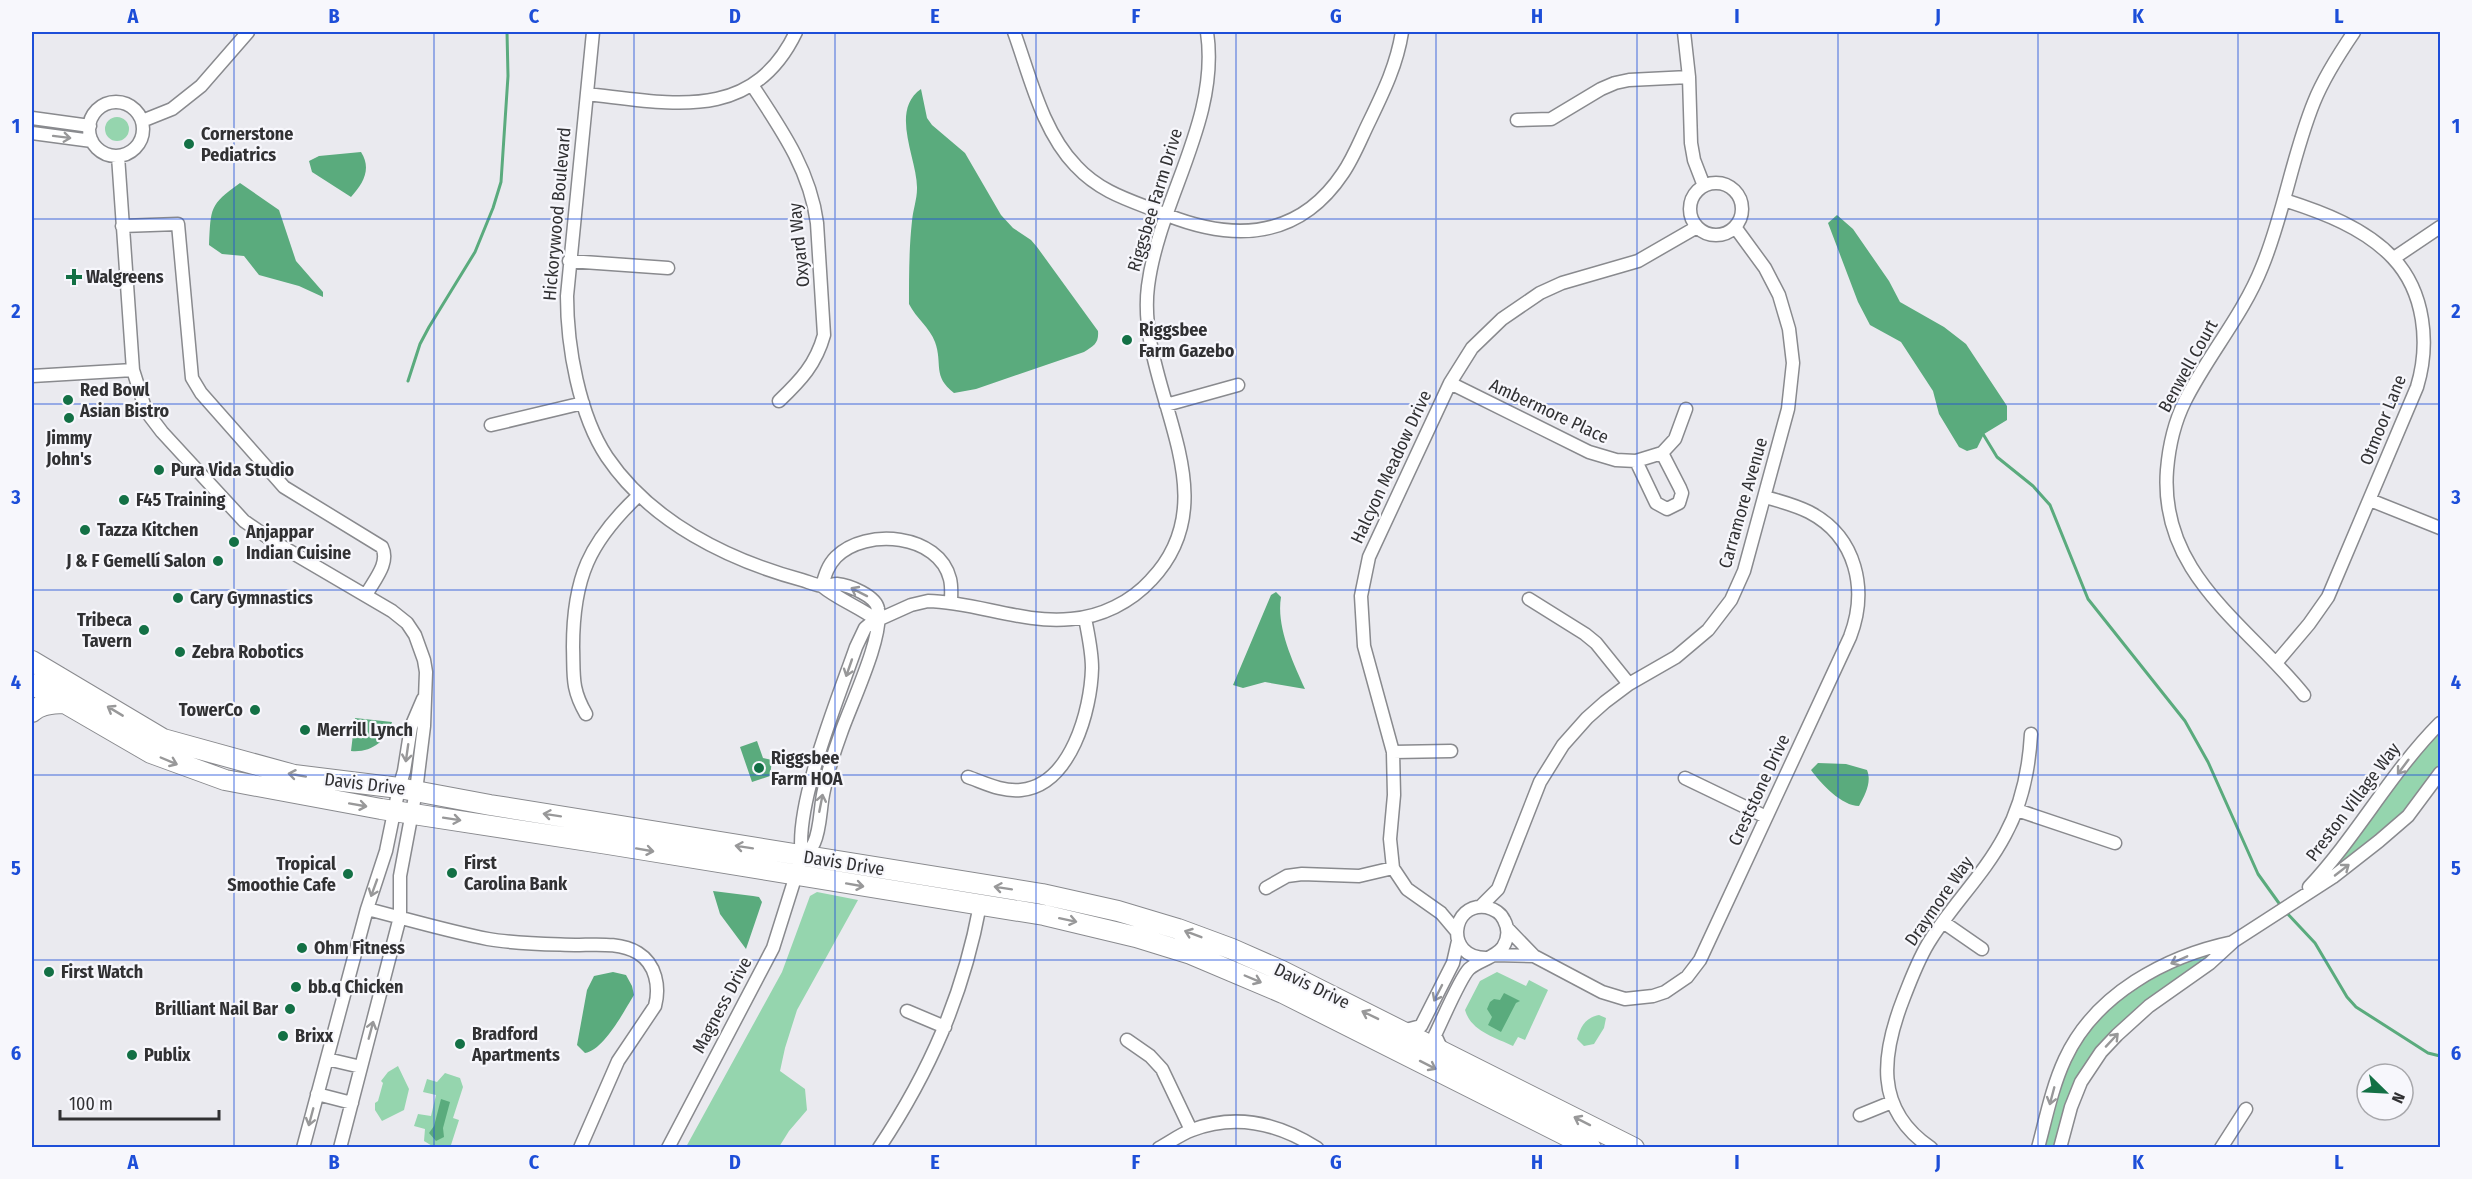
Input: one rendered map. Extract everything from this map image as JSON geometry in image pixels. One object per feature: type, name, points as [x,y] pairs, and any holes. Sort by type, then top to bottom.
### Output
[{"type":"main road","name":"Davis Drive","points":[[32,661],[163,740],[294,775],[407,789],[1042,894],[1118,911],[1178,929],[1282,971],[1634,1148]]},
{"type":"main road","name":"Davis Drive","points":[[32,684],[151,753],[216,777],[262,788],[980,905],[1095,926],[1136,936],[1220,966],[1283,993],[1591,1148]]},
{"type":"main road","points":[[32,712],[36,708],[62,702]]},
{"type":"street","points":[[142,121],[172,109],[201,86],[248,32]]},
{"type":"street","name":"Hickorywood Boulevard","points":[[593,32],[568,261],[568,327],[583,403],[595,436],[607,457],[639,495],[685,530],[755,566],[822,586],[832,594],[858,606],[878,621]]},
{"type":"street","points":[[587,94],[695,104],[718,99],[752,85],[779,58],[796,32]]},
{"type":"street","points":[[1014,32],[1046,120],[1068,158],[1086,176],[1104,190],[1167,215],[1213,230],[1252,231],[1288,221],[1316,204],[1335,186],[1353,156],[1394,67],[1402,32]]},
{"type":"street","name":"Riggsbee Farm Drive","points":[[797,876],[802,856],[800,842],[806,806],[826,733],[865,628],[911,605],[928,601],[1046,619],[1085,618],[1120,604],[1145,587],[1167,559],[1179,535],[1186,506],[1185,479],[1152,357],[1147,310],[1150,269],[1206,91],[1209,58],[1207,32]]},
{"type":"street","points":[[1684,32],[1689,77],[1691,143],[1694,160],[1704,186]]},
{"type":"street","name":"Benwell Court","points":[[2304,694],[2207,592],[2194,574],[2174,530],[2168,505],[2166,481],[2170,443],[2180,412],[2257,280],[2313,104],[2333,64],[2354,32]]},
{"type":"street","points":[[1517,120],[1551,118],[1615,83],[1629,80],[1689,77]]},
{"type":"street","name":"Oxyard Way","points":[[752,85],[803,167],[815,207],[817,223],[824,334],[820,350],[807,374],[779,400]]},
{"type":"street","points":[[32,133],[92,141],[103,152],[118,156],[133,151],[138,145],[142,137],[140,114],[129,105],[115,102],[101,107],[92,118],[90,126],[92,141]]},
{"type":"street","points":[[32,118],[90,126]]},
{"type":"street","points":[[118,156],[133,370],[141,399],[155,423],[244,521],[276,543],[392,610],[407,623],[415,635],[426,672],[423,698],[424,726],[403,812],[400,917],[340,1148]]},
{"type":"street","points":[[1718,183],[1732,188],[1741,199],[1742,214],[1735,227],[1728,232],[1712,235],[1697,226],[1693,220],[1691,205],[1693,197],[1704,186],[1718,183]]},
{"type":"street","name":"Otmoor Lane","points":[[2276,663],[2328,597],[2410,406],[2423,369],[2424,332],[2422,314],[2412,289],[2394,258],[2372,240],[2349,226],[2284,200]]},
{"type":"street","points":[[122,226],[178,224],[192,378],[201,393],[284,487],[382,547],[385,552],[384,563],[366,595]]},
{"type":"street","name":"Halcyon Meadow Drive","points":[[1393,868],[1390,839],[1394,795],[1393,752],[1364,646],[1361,615],[1364,575],[1375,541],[1450,383],[1472,348],[1502,319],[1520,306],[1562,284],[1638,261],[1697,226]]},
{"type":"street","name":"Carramore Avenue","points":[[1467,912],[1480,907],[1498,889],[1531,801],[1552,760],[1587,718],[1629,684],[1687,649],[1708,630],[1724,610],[1744,570],[1791,395],[1791,345],[1786,315],[1773,283],[1756,254],[1735,227]]},
{"type":"street","points":[[2394,258],[2440,228]]},
{"type":"street","points":[[568,261],[668,268]]},
{"type":"street","points":[[32,376],[133,370]]},
{"type":"street","name":"Ambermore Place","points":[[1450,383],[1589,452],[1616,460],[1636,461],[1662,453]]},
{"type":"street","points":[[1166,405],[1238,385]]},
{"type":"street","points":[[491,425],[583,403]]},
{"type":"street","points":[[1636,461],[1656,503],[1667,508],[1679,503],[1682,493],[1662,453],[1675,439],[1686,409]]},
{"type":"street","points":[[585,714],[575,696],[573,684],[573,614],[577,591],[602,535],[639,495]]},
{"type":"street","name":"Creststone Drive","points":[[1507,928],[1534,956],[1615,997],[1625,999],[1653,996],[1678,984],[1700,960],[1850,637],[1857,616],[1860,596],[1859,582],[1851,557],[1833,530],[1809,512],[1765,497]]},
{"type":"street","points":[[2370,500],[2440,528]]},
{"type":"street","points":[[822,586],[830,564],[844,550],[870,540],[893,539],[919,545],[942,564],[951,582],[951,603]]},
{"type":"street","points":[[1529,599],[1585,633],[1629,684]]},
{"type":"street","points":[[968,777],[999,788],[1020,790],[1041,784],[1060,770],[1071,750],[1088,702],[1092,665],[1085,618]]},
{"type":"street","name":"Preston Village Way","points":[[2294,903],[2330,864],[2421,744],[2440,723]]},
{"type":"street","name":"Draymore Way","points":[[1931,1148],[1904,1122],[1892,1102],[1886,1067],[1890,1036],[1922,954],[1943,922],[1993,857],[2017,810],[2026,776],[2031,734]]},
{"type":"street","points":[[1393,752],[1451,751]]},
{"type":"street","name":"Preston Village Way","points":[[2060,1148],[2076,1094],[2101,1052],[2148,1006],[2210,963],[2234,941],[2333,877],[2396,827],[2419,803],[2440,772]]},
{"type":"street","points":[[1685,778],[1766,817]]},
{"type":"street","points":[[2017,810],[2115,843]]},
{"type":"street","points":[[303,1148],[367,909],[403,812]]},
{"type":"street","points":[[1266,888],[1287,876],[1302,874],[1359,876],[1393,868],[1407,889],[1441,913],[1461,947],[1472,956],[1490,956]]},
{"type":"street","name":"Magness Drive","points":[[668,1148],[773,948],[797,876]]},
{"type":"street","name":"Carramore Avenue","points":[[1498,889],[1502,916],[1507,928]]},
{"type":"street","points":[[879,1148],[923,1077],[945,1027],[965,967],[980,905]]},
{"type":"street","points":[[1480,907],[1488,908],[1502,916]]},
{"type":"street","points":[[367,909],[505,941],[620,947],[639,954],[646,960],[655,972],[657,997],[655,1006],[618,1061],[580,1148]]},
{"type":"street","points":[[1441,913],[1467,912]]},
{"type":"street","points":[[1402,1031],[1421,1026],[1453,963],[1462,917],[1467,912]]},
{"type":"street","points":[[1943,922],[1983,949]]},
{"type":"street","points":[[1442,1051],[1435,1035],[1467,970],[1505,944],[1507,928]]},
{"type":"street","name":"Preston Village Way","points":[[2038,1148],[2064,1060],[2080,1031],[2095,1013],[2119,992],[2146,975],[2207,947],[2234,941]]},
{"type":"street","name":"Creststone Drive","points":[[1490,956],[1534,956]]},
{"type":"street","points":[[907,1011],[945,1027]]},
{"type":"street","points":[[1127,1040],[1150,1056],[1162,1069],[1191,1130]]},
{"type":"street","points":[[327,1059],[361,1067]]},
{"type":"street","points":[[317,1094],[352,1103]]},
{"type":"street","points":[[1860,1115],[1892,1102]]},
{"type":"street","points":[[2221,1148],[2246,1109]]},
{"type":"street","points":[[1159,1148],[1191,1130],[1219,1123],[1255,1122],[1283,1130],[1317,1148]]},
{"type":"shaded area","points":[[921,89],[927,118],[932,125],[965,153],[1001,215],[1037,247],[1098,331],[1097,341],[1088,350],[976,389],[954,393],[943,381],[935,342],[909,304],[910,241],[917,189],[906,123],[907,110],[912,98]]},
{"type":"shaded area","points":[[117,117],[122,118],[128,124],[128,134],[122,140],[117,141],[112,140],[106,134],[105,129],[106,124],[112,118]]},
{"type":"shaded area","points":[[361,152],[366,164],[365,176],[351,197],[312,172],[309,161],[319,156]]},
{"type":"shaded area","points":[[240,183],[279,210],[296,261],[323,292],[323,297],[299,286],[259,275],[244,256],[222,254],[209,245],[210,223],[214,208],[222,197]]},
{"type":"shaded area","points":[[1837,215],[1853,229],[1889,281],[1900,302],[1944,327],[1966,344],[2007,406],[2007,420],[1984,434],[1977,448],[1967,451],[1959,447],[1939,414],[1933,391],[1901,342],[1870,325],[1858,302],[1828,223]]},
{"type":"shaded area","points":[[1276,592],[1281,597],[1283,632],[1305,689],[1265,682],[1243,688],[1233,685],[1271,595]]},
{"type":"shaded area","points":[[355,718],[392,722],[386,735],[377,744],[365,750],[351,751]]},
{"type":"shaded area","points":[[2440,728],[2440,767],[2404,816],[2309,891]]},
{"type":"shaded area","name":"Riggsbee Farm HOA","points":[[757,741],[763,758],[772,760],[770,776],[752,782],[740,747]]},
{"type":"shaded area","points":[[1818,763],[1846,764],[1867,770],[1868,784],[1859,806],[1839,798],[1820,782],[1811,770]]},
{"type":"shaded area","points":[[713,891],[759,897],[762,902],[746,949],[720,914]]},
{"type":"shaded area","points":[[817,892],[858,900],[797,1010],[785,1048],[780,1071],[805,1089],[807,1110],[779,1147],[686,1147],[782,972],[810,896]]},
{"type":"shaded area","points":[[2208,951],[2212,954],[2098,1050],[2056,1147],[2043,1148],[2065,1069],[2073,1052],[2099,1017],[2129,988]]},
{"type":"shaded area","points":[[613,972],[626,975],[634,995],[606,1038],[585,1053],[577,1045],[587,990],[594,976]]},
{"type":"shaded area","points":[[1497,972],[1526,986],[1529,980],[1548,990],[1525,1040],[1518,1037],[1513,1046],[1478,1028],[1472,1023],[1465,1010],[1480,981]]},
{"type":"shaded area","points":[[1504,993],[1520,1001],[1516,1003],[1501,1032],[1488,1025],[1492,1017],[1487,1009],[1490,1002],[1494,999],[1500,1000]]},
{"type":"shaded area","points":[[1599,1015],[1606,1018],[1604,1028],[1594,1044],[1584,1046],[1577,1039],[1580,1030],[1587,1020]]},
{"type":"shaded area","points":[[398,1066],[409,1089],[404,1110],[382,1121],[375,1110],[375,1103],[378,1101],[383,1083],[381,1081],[388,1072]]},
{"type":"shaded area","points":[[445,1073],[460,1078],[463,1087],[453,1118],[459,1120],[451,1145],[434,1147],[424,1141],[425,1129],[414,1126],[418,1114],[431,1116],[436,1095],[423,1092],[427,1079],[437,1082]]},
{"type":"shaded area","points":[[441,1099],[450,1102],[443,1128],[444,1137],[436,1141],[429,1133],[434,1126]]},
{"type":"waterway","points":[[408,381],[420,344],[475,252],[501,182],[508,76],[507,32]]},
{"type":"waterway","points":[[1983,434],[1997,457],[2033,486],[2050,505],[2088,599],[2185,721],[2208,762],[2258,874],[2281,906]]},
{"type":"waterway","points":[[2285,911],[2315,943],[2347,997],[2356,1007],[2428,1053],[2440,1056]]},
{"type":"place","name":"Cornerstone Pediatrics","points":[[189,144]]},
{"type":"place","name":"Walgreens","points":[[74,277]]},
{"type":"place","name":"Riggsbee Farm Gazebo","points":[[1127,340]]},
{"type":"place","name":"Red Bowl Asian Bistro","points":[[68,400]]},
{"type":"place","name":"Jimmy John's","points":[[69,418]]},
{"type":"place","name":"Pura Vida Studio","points":[[159,470]]},
{"type":"place","name":"F45 Training","points":[[124,500]]},
{"type":"place","name":"Tazza Kitchen","points":[[85,530]]},
{"type":"place","name":"Anjappar Indian Cuisine","points":[[234,542]]},
{"type":"place","name":"J & F Gemellí Salon","points":[[218,561]]},
{"type":"place","name":"Cary Gymnastics","points":[[178,598]]},
{"type":"place","name":"Tribeca Tavern","points":[[144,630]]},
{"type":"place","name":"Zebra Robotics","points":[[180,652]]},
{"type":"place","name":"TowerCo","points":[[255,710]]},
{"type":"place","name":"Merrill Lynch","points":[[305,730]]},
{"type":"place","name":"Riggsbee Farm HOA","points":[[759,768]]},
{"type":"place","name":"First Carolina Bank","points":[[452,873]]},
{"type":"place","name":"Tropical Smoothie Cafe","points":[[348,874]]},
{"type":"place","name":"Ohm Fitness","points":[[302,948]]},
{"type":"place","name":"First Watch","points":[[49,972]]},
{"type":"place","name":"bb.q Chicken","points":[[296,987]]},
{"type":"place","name":"Brilliant Nail Bar","points":[[290,1009]]},
{"type":"place","name":"Brixx","points":[[283,1036]]},
{"type":"place","name":"Bradford Apartments","points":[[460,1044]]},
{"type":"place","name":"Publix","points":[[132,1055]]}]
